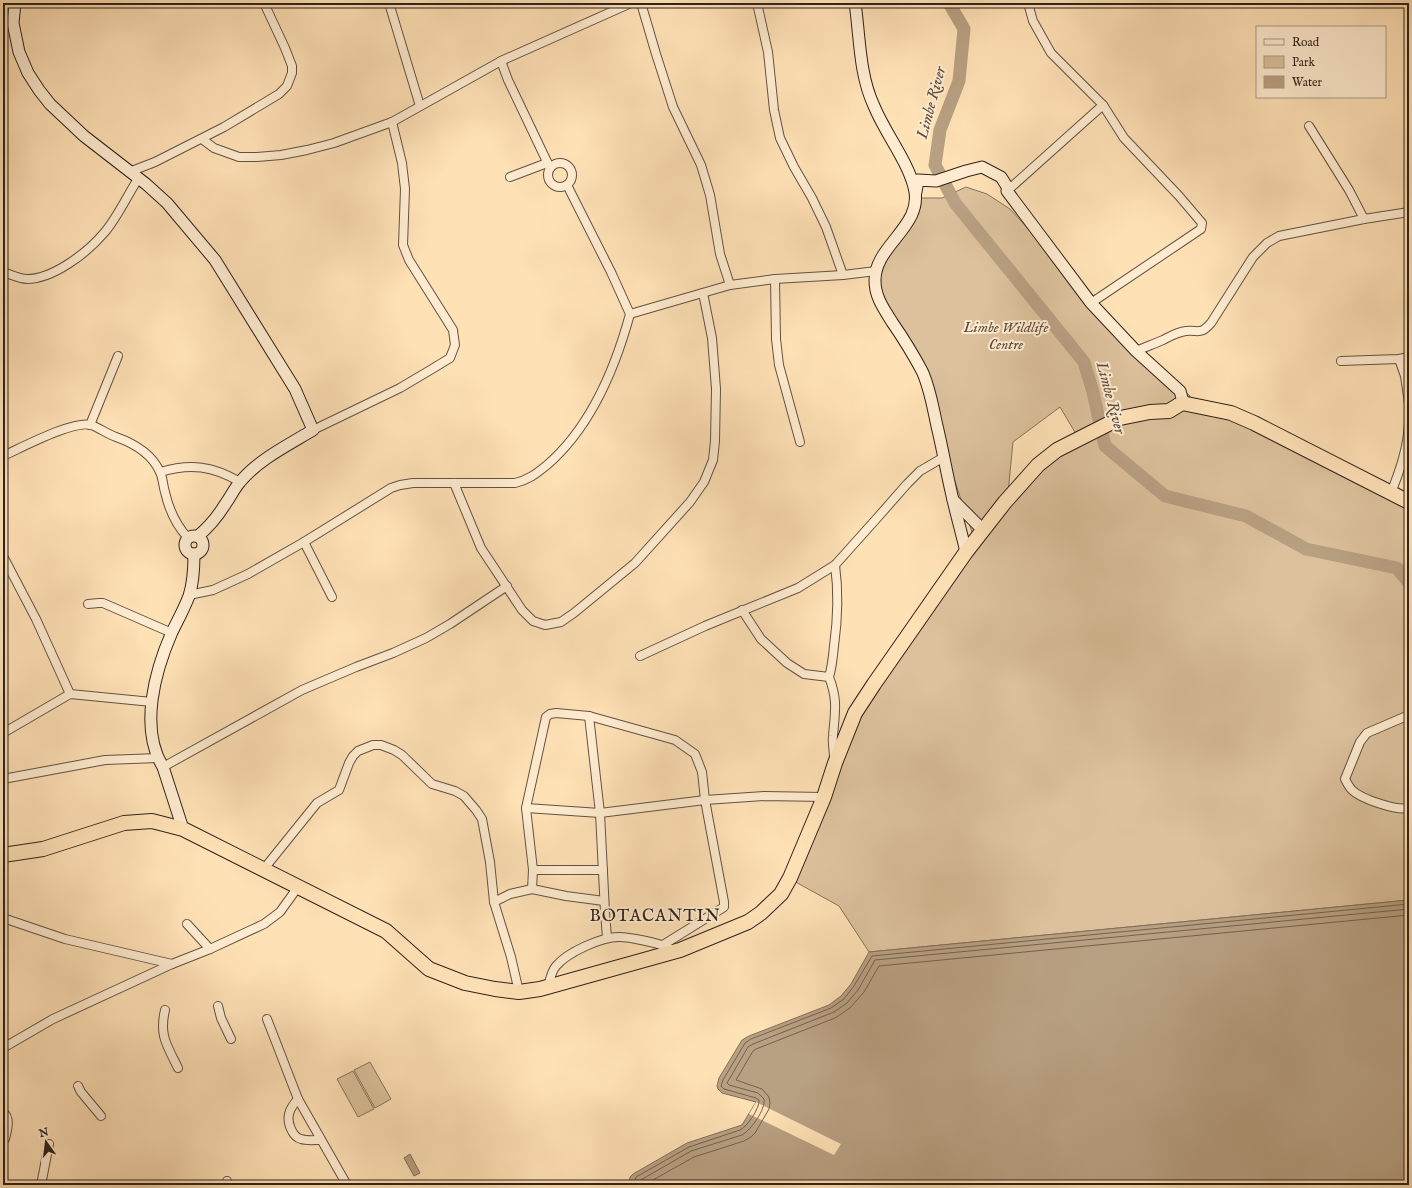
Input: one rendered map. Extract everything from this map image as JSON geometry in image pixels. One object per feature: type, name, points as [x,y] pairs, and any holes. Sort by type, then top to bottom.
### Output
[{"type":"highway","points":[[3,855],[43,849],[124,823],[152,821],[183,829],[386,931],[429,969],[465,983],[519,992],[529,992],[680,950],[748,922],[761,913],[781,894],[790,878],[824,798],[835,763],[855,713],[966,552],[1005,502],[1038,465],[1057,450],[1120,418],[1150,412],[1169,411],[1182,403],[1231,413],[1254,423],[1409,502]]},
{"type":"street","points":[[15,3],[13,23],[19,52],[28,73],[39,90],[50,104],[80,132],[167,203],[215,260],[295,389],[313,430]]},
{"type":"street","points":[[129,172],[155,162],[202,139],[279,94],[287,86],[291,80],[292,73],[290,58],[264,3]]},
{"type":"street","points":[[389,3],[420,106]]},
{"type":"street","points":[[202,139],[214,148],[239,157],[281,155],[334,143],[392,122],[501,61],[631,3]]},
{"type":"street","points":[[641,3],[673,107],[701,165],[710,196],[720,254],[730,285]]},
{"type":"street","points":[[757,3],[768,52],[774,110],[780,138],[826,227],[843,275]]},
{"type":"street","points":[[855,3],[862,65],[873,106],[910,176],[916,196]]},
{"type":"street","points":[[1028,3],[1033,21],[1051,53],[1103,105],[1124,138],[1179,196],[1202,223],[1201,229],[1091,303]]},
{"type":"street","points":[[501,61],[508,80],[548,166],[549,179],[553,185],[560,187],[567,185],[572,179],[572,171],[567,165],[560,163],[548,166],[510,177]]},
{"type":"street","points":[[1007,191],[1103,105]]},
{"type":"street","points":[[3,456],[75,425],[90,425],[122,438],[140,448],[160,472],[170,512],[180,530],[193,537],[201,538],[204,545],[200,552],[194,554],[187,551],[185,544],[193,537],[218,515],[240,482],[264,461],[313,430],[400,388],[450,358],[455,345],[453,330],[409,260],[403,244],[405,189],[402,163],[392,122]]},
{"type":"street","points":[[1308,126],[1349,190],[1364,219]]},
{"type":"street","points":[[966,552],[952,500],[929,390],[922,371],[883,309],[876,294],[875,281],[878,264],[909,221],[914,209],[918,180],[936,181],[982,167],[1001,177],[1008,188],[1007,191],[1091,303],[1136,351],[1180,390],[1182,403]]},
{"type":"street","points":[[3,272],[26,279],[48,275],[68,264],[82,254],[104,233],[138,179]]},
{"type":"street","points":[[190,595],[213,590],[234,581],[304,542],[391,488],[413,483],[515,483],[524,481],[534,476],[555,458],[581,428],[592,408],[613,365],[630,314],[611,272],[567,185]]},
{"type":"street","points":[[1136,351],[1175,333],[1205,330],[1253,257],[1267,243],[1279,236],[1364,219],[1409,212]]},
{"type":"street","points":[[630,314],[730,285],[775,279],[843,275],[876,271]]},
{"type":"street","points":[[775,279],[776,333],[779,366],[800,442]]},
{"type":"street","points":[[454,483],[481,548],[522,610],[533,621],[545,625],[562,622],[574,614],[635,563],[690,502],[704,482],[713,460],[716,389],[712,338],[703,293]]},
{"type":"street","points":[[90,425],[118,356]]},
{"type":"street","points":[[1341,361],[1399,359],[1409,357]]},
{"type":"street","points":[[1399,359],[1405,376],[1409,404]]},
{"type":"street","points":[[1391,493],[1402,463],[1407,443],[1409,423]]},
{"type":"street","points":[[640,656],[742,610],[798,588],[835,565],[920,471],[944,457]]},
{"type":"street","points":[[160,472],[181,467],[196,466],[220,472],[240,482]]},
{"type":"street","points":[[952,500],[984,530]]},
{"type":"street","points":[[304,542],[332,597]]},
{"type":"street","points":[[183,829],[160,763],[151,727],[152,702],[157,671],[172,633],[190,595],[194,554]]},
{"type":"street","points":[[3,556],[36,619],[70,694]]},
{"type":"street","points":[[835,565],[838,590],[838,620],[829,677],[836,700],[836,716],[833,737],[835,763]]},
{"type":"street","points":[[3,779],[105,760],[160,763],[302,690],[426,638],[450,624],[506,586]]},
{"type":"street","points":[[88,604],[103,603],[172,633]]},
{"type":"street","points":[[742,610],[761,639],[787,663],[804,674],[829,677]]},
{"type":"street","points":[[3,733],[70,694],[152,702]]},
{"type":"street","points":[[532,889],[533,870],[526,808],[546,717],[550,714],[556,713],[589,716],[675,740],[695,754],[702,772],[705,800],[724,907],[663,946]]},
{"type":"street","points":[[1409,715],[1367,733],[1360,742],[1345,779],[1353,791],[1379,804],[1404,809],[1409,808]]},
{"type":"street","points":[[589,716],[600,813],[604,901],[608,938]]},
{"type":"street","points":[[263,870],[317,803],[339,790],[353,756],[358,751],[373,745],[381,745],[394,750],[402,755],[432,784],[455,791],[464,796],[482,819],[490,862],[494,902],[511,957],[519,992]]},
{"type":"street","points":[[526,808],[600,813],[705,800],[764,796],[824,798]]},
{"type":"street","points":[[533,870],[603,870]]},
{"type":"street","points":[[3,1048],[53,1019],[172,964],[210,949],[264,924],[280,912],[298,887]]},
{"type":"street","points":[[494,902],[510,894],[532,889],[566,896],[604,901]]},
{"type":"street","points":[[3,918],[65,939],[172,964]]},
{"type":"street","points":[[187,924],[210,949]]},
{"type":"street","points":[[548,987],[552,971],[560,963],[577,951],[608,938],[620,937],[680,950]]},
{"type":"street","points":[[218,1006],[221,1018],[231,1039]]},
{"type":"street","points":[[165,1010],[162,1022],[162,1034],[178,1068]]},
{"type":"street","points":[[267,1019],[298,1099],[347,1185]]},
{"type":"street","points":[[78,1086],[101,1116]]},
{"type":"street","points":[[298,1099],[289,1111],[288,1123],[291,1129],[295,1136],[300,1139],[320,1140]]},
{"type":"street","points":[[3,1112],[7,1115],[8,1120],[5,1139]]},
{"type":"street","points":[[41,1185],[49,1144]]},
{"type":"green space","name":"Limbe Wildlife Centre","points":[[966,187],[987,194],[1010,209],[1145,355],[1190,396],[1191,411],[1232,417],[1409,504],[1409,900],[869,952],[839,906],[792,880],[858,712],[975,541],[947,458],[930,381],[878,295],[877,272],[920,198],[942,198]],"holes":[[[1060,407],[1079,439],[1046,458],[1007,503],[1013,442]]]},
{"type":"green space","points":[[370,1062],[391,1099],[375,1108],[354,1070]]},
{"type":"green space","points":[[353,1071],[374,1109],[358,1117],[337,1079]]},
{"type":"water","points":[[1409,900],[1409,1185],[629,1185],[630,1177],[633,1174],[687,1143],[742,1125],[756,1102],[722,1093],[717,1086],[719,1078],[742,1040],[829,1005],[841,996],[851,984],[869,952]]},
{"type":"water","points":[[410,1154],[420,1173],[414,1176],[404,1158]]},
{"type":"pier","points":[[756,1102],[841,1144],[834,1155],[749,1114]]},
{"type":"waterway","name":"Limbe River","points":[[949,3],[964,29],[959,81],[940,130],[935,165],[955,203],[1084,362],[1093,392],[1105,446],[1165,496],[1246,516],[1306,549],[1397,568],[1409,583]]},
{"type":"district","name":"BOTACANTIN","points":[[655,916]]}]
